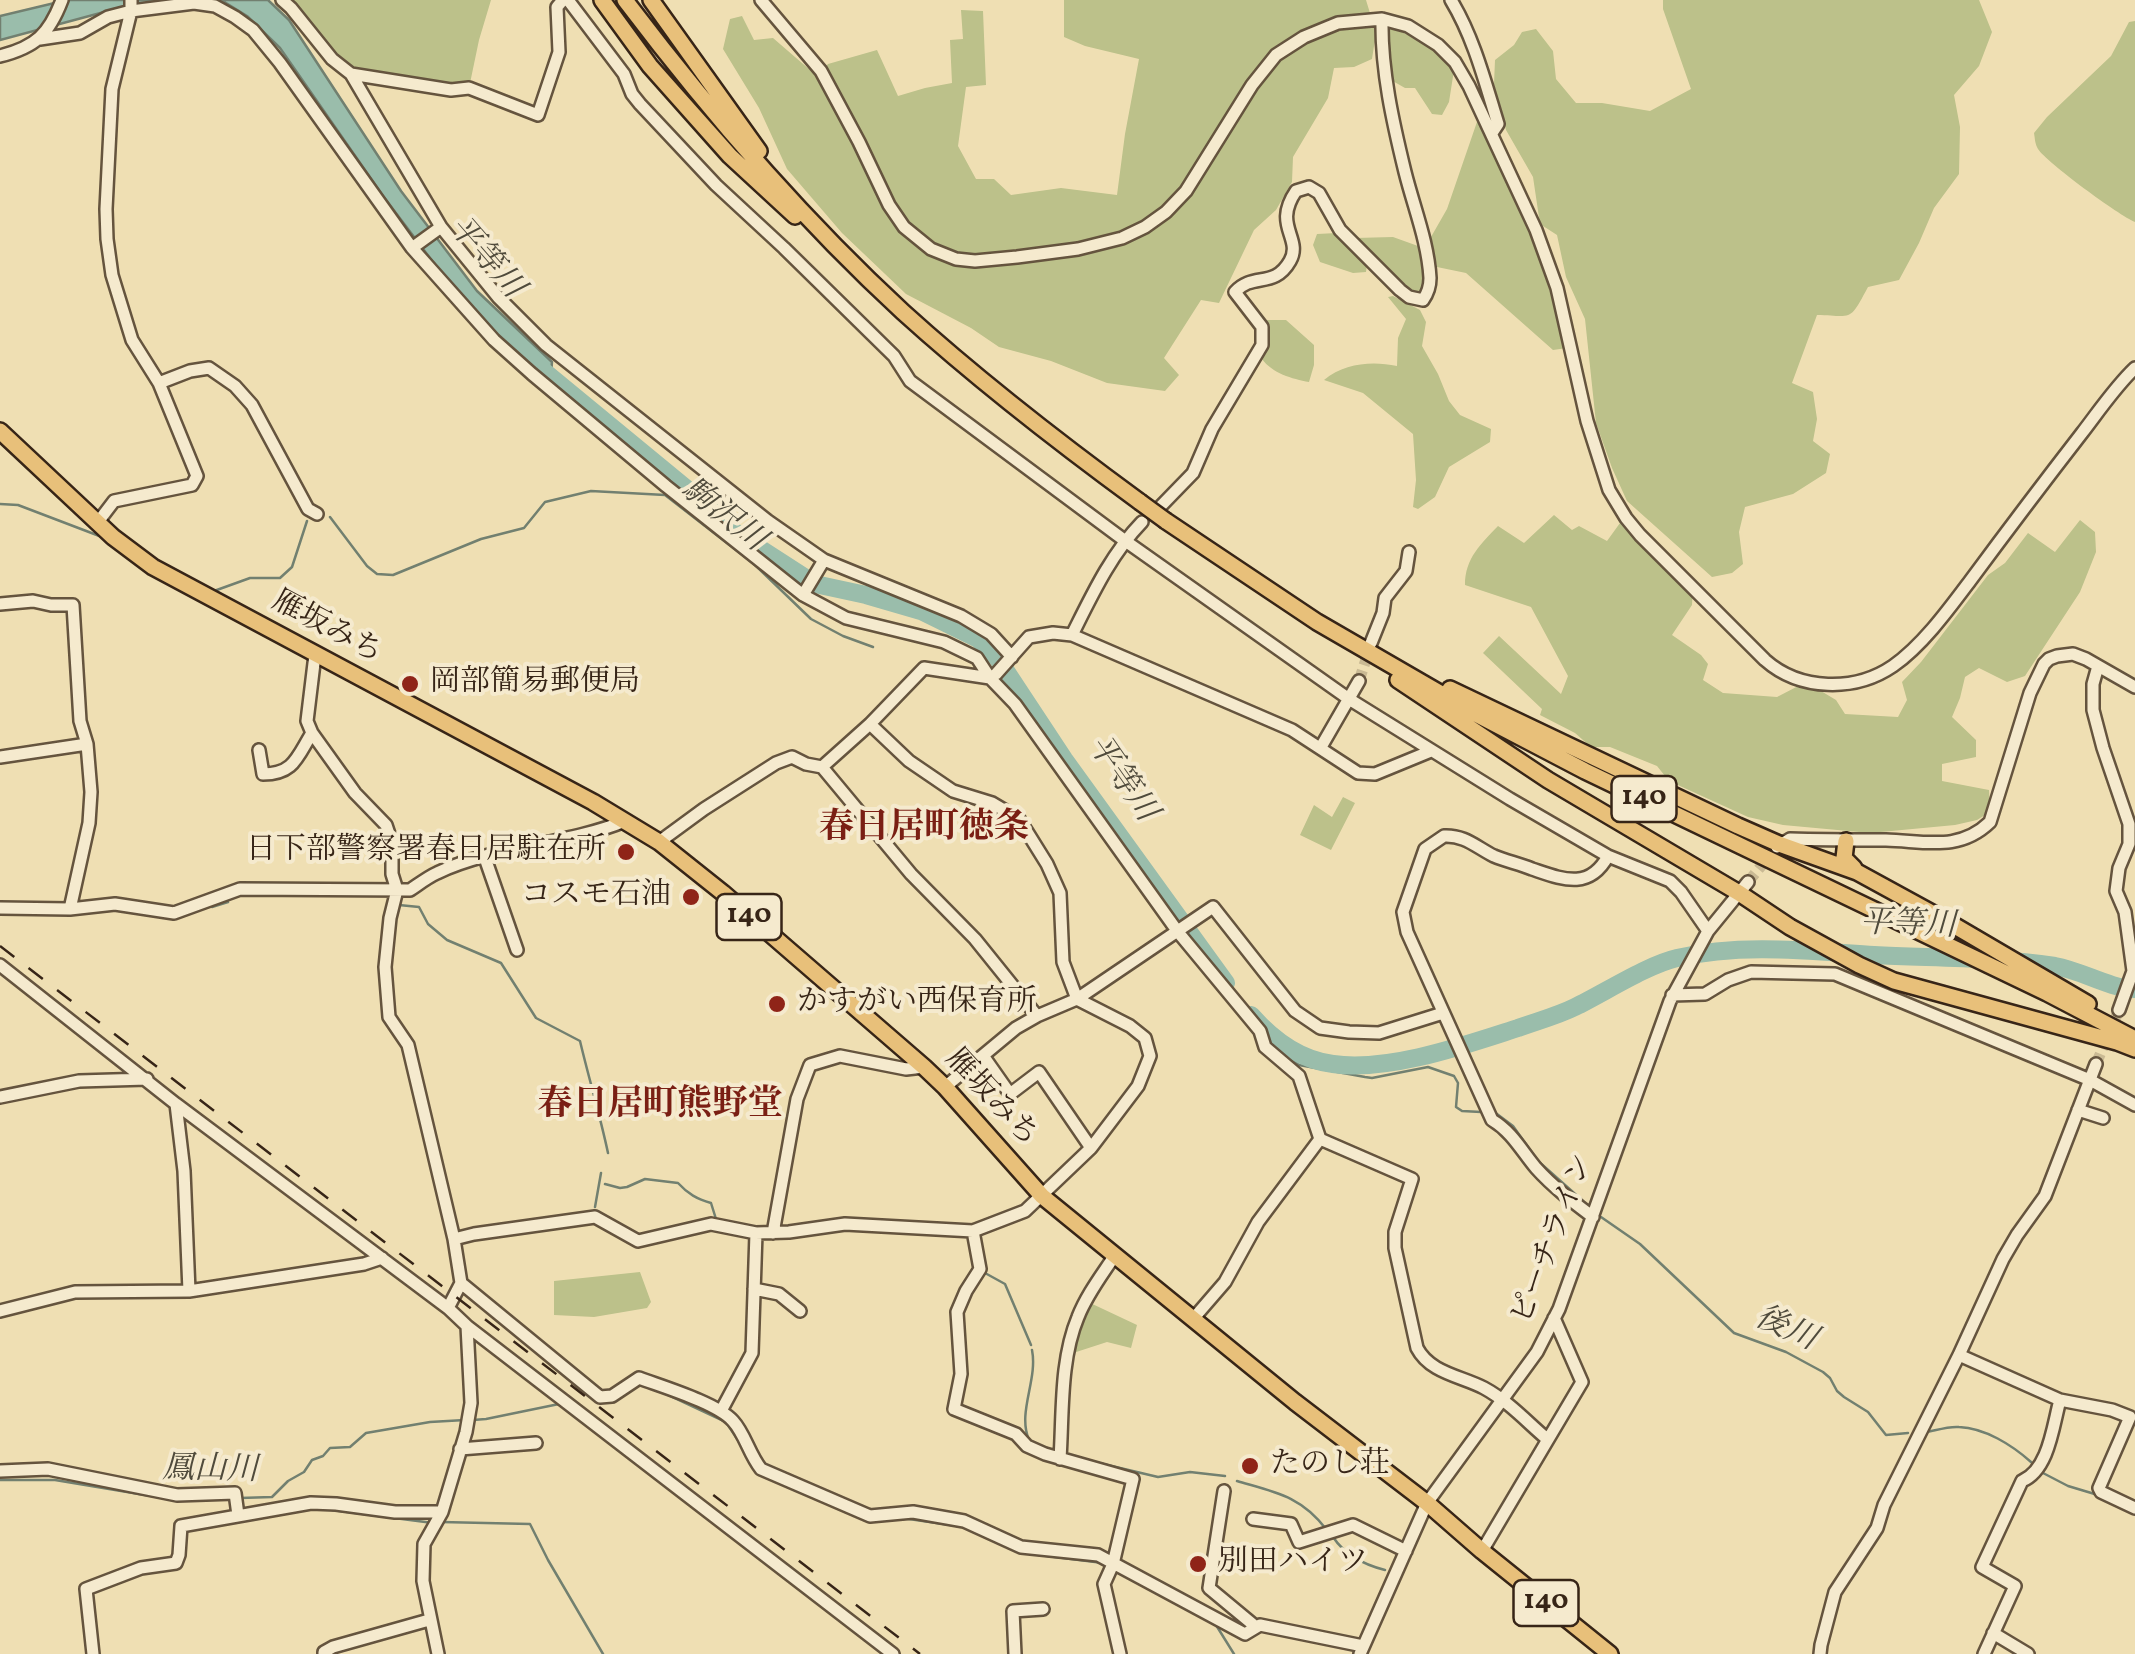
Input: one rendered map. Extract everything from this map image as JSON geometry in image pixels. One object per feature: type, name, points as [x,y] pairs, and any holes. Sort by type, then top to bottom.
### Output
[{"type":"highway","points":[[602,0],[650,66],[730,156],[838,258],[903,311]]},
{"type":"highway","name":"140","points":[[625,0],[748,153],[839,250],[985,383],[1140,502],[1317,622],[1372,649],[1476,714],[2135,1038]]},
{"type":"highway","points":[[650,0],[795,204]]},
{"type":"highway","name":"雁坂みち","points":[[0,431],[153,567],[659,842],[924,1067],[1042,1196],[1610,1654]]},
{"type":"highway","points":[[1317,622],[1360,656],[1548,780],[1744,888],[1790,928],[1894,981],[2135,1050]]},
{"type":"highway","points":[[1372,649],[1777,847],[1857,872],[2072,994],[2135,1038]]},
{"type":"highway","points":[[1846,841],[1844,858],[1857,872]]},
{"type":"street","points":[[282,0],[332,59],[350,74],[441,227],[498,297],[546,345],[768,522],[824,560],[961,616],[991,634],[1012,657]]},
{"type":"street","points":[[350,74],[451,90],[469,88],[538,115],[559,52],[557,8],[566,0],[624,74],[632,94],[651,116],[716,185],[894,356],[910,381],[1124,540],[1349,699],[1608,856],[1670,881],[1708,931]]},
{"type":"street","points":[[761,0],[821,72],[904,228],[930,250],[975,261],[1102,245],[1145,227],[1186,191],[1252,85],[1276,55],[1304,37],[1338,22],[1382,20],[1408,26],[1438,45],[1470,86],[1536,230],[1557,288],[1588,421],[1609,490],[1640,535],[1765,660],[1787,676],[1802,681],[1838,684],[1864,680],[1895,665],[1947,612],[2135,368]]},
{"type":"street","points":[[1451,0],[1467,30],[1498,124],[1492,133]]},
{"type":"street","points":[[40,39],[62,2]]},
{"type":"street","points":[[98,522],[114,501],[192,485],[198,476],[159,383],[132,340],[112,275],[106,239],[112,89],[131,6]]},
{"type":"street","points":[[0,56],[40,39],[80,32],[131,6],[215,6],[253,30],[412,248],[494,340],[532,374],[803,595],[846,618],[944,642],[977,658],[1015,704],[1178,932],[1260,1032],[1264,1047],[1299,1076],[1320,1139],[1412,1179],[1395,1232],[1395,1248],[1422,1359],[1484,1388],[1547,1439]]},
{"type":"street","points":[[1163,514],[1193,473],[1212,429],[1262,346],[1262,327],[1235,292],[1246,282],[1274,278],[1289,264],[1293,243],[1285,220],[1286,208],[1296,191],[1309,187],[1319,193],[1340,230],[1409,297],[1423,300],[1428,292],[1424,241],[1405,172],[1382,53],[1382,20]]},
{"type":"street","points":[[412,248],[441,227]]},
{"type":"street","points":[[159,383],[190,370],[208,368],[235,386],[252,405],[308,508],[317,514]]},
{"type":"street","points":[[1072,635],[1124,540],[1142,522]]},
{"type":"street","points":[[1372,649],[1385,598],[1406,571],[1408,552]]},
{"type":"street","points":[[803,595],[824,560]]},
{"type":"street","points":[[0,604],[33,600],[73,605],[80,722],[90,792],[89,823],[70,908]]},
{"type":"street","points":[[993,676],[1030,637],[1072,635],[1292,730],[1358,773],[1376,774],[1431,751]]},
{"type":"street","points":[[1777,847],[1790,839],[1933,844],[1968,838],[1990,822],[2030,693],[2044,664],[2057,656],[2072,654],[2135,687]]},
{"type":"street","points":[[314,655],[307,720],[312,733],[356,793],[386,825],[392,843],[392,874],[397,890],[385,967],[388,1017],[408,1044],[454,1240],[460,1286],[448,1308]]},
{"type":"street","points":[[2098,666],[2093,710],[2128,824],[2129,844],[2116,891],[2128,928],[2133,971],[2121,1006],[2135,1010]]},
{"type":"street","points":[[822,766],[924,668],[993,676]]},
{"type":"street","points":[[1321,747],[1358,681]]},
{"type":"street","points":[[454,1240],[595,1217],[638,1241],[712,1224],[756,1233],[845,1224],[973,1230],[1025,1210],[1091,1148],[1138,1086],[1150,1056],[1145,1038],[1077,999],[1063,962],[1060,892],[1018,819],[992,803],[953,791],[909,761],[870,724]]},
{"type":"street","points":[[260,750],[263,774],[278,774],[290,767],[312,733]]},
{"type":"street","points":[[0,757],[86,744]]},
{"type":"street","points":[[659,842],[776,763],[792,757],[822,766],[910,874],[975,939],[1037,1016]]},
{"type":"street","points":[[0,908],[115,904],[174,914],[240,888],[410,890],[434,874],[466,862],[626,821]]},
{"type":"street","points":[[1593,1217],[1558,1190],[1508,1130],[1492,1120],[1404,925],[1404,912],[1425,849],[1444,836],[1465,838],[1495,856],[1570,880],[1597,872],[1608,856]]},
{"type":"street","points":[[485,858],[517,950]]},
{"type":"street","name":"ピーチライン","points":[[1361,1650],[1427,1503],[1537,1352],[1593,1217],[1672,995],[1708,931],[1744,888]]},
{"type":"street","points":[[945,1087],[1016,1028],[1077,999],[1213,907],[1295,1011],[1320,1028],[1379,1034],[1446,1018]]},
{"type":"street","points":[[0,965],[893,1654]]},
{"type":"street","points":[[1672,995],[1705,994],[1752,972],[1835,974],[2090,1080],[2135,1106]]},
{"type":"street","points":[[773,1233],[797,1099],[810,1065],[840,1056],[906,1069],[924,1067]]},
{"type":"street","points":[[984,1057],[1010,1094],[1040,1072],[1091,1148]]},
{"type":"street","points":[[1820,1654],[1835,1592],[1877,1528],[1884,1505],[2003,1259],[2045,1196],[2096,1064]]},
{"type":"street","points":[[0,1097],[79,1082],[147,1080]]},
{"type":"street","points":[[176,1104],[184,1171],[189,1291]]},
{"type":"street","points":[[2078,1110],[2103,1118]]},
{"type":"street","points":[[1194,1320],[1225,1282],[1258,1222],[1320,1139]]},
{"type":"street","points":[[973,1230],[980,1270],[956,1312],[961,1374],[954,1409],[1016,1434],[1027,1446],[1133,1479],[1113,1564],[1104,1584],[1120,1654]]},
{"type":"street","points":[[721,1411],[752,1353],[756,1233]]},
{"type":"street","points":[[1060,1458],[1068,1351],[1087,1297],[1115,1255]]},
{"type":"street","points":[[0,1312],[75,1292],[189,1291],[382,1258]]},
{"type":"street","points":[[460,1286],[600,1397],[612,1396],[639,1378],[721,1411],[736,1423],[761,1469],[870,1516],[913,1512],[964,1521],[1021,1547],[1098,1554],[1245,1634],[1260,1625],[1361,1650]]},
{"type":"street","points":[[754,1288],[779,1294],[800,1311]]},
{"type":"street","points":[[1482,1551],[1582,1382],[1554,1318]]},
{"type":"street","points":[[438,1654],[422,1581],[424,1544],[442,1512],[471,1404],[467,1326]]},
{"type":"street","points":[[1959,1355],[2060,1400],[2132,1418],[2099,1488],[2135,1508]]},
{"type":"street","points":[[1984,1654],[2015,1586],[1982,1567],[2022,1481],[2031,1477],[2044,1455],[2060,1400]]},
{"type":"street","points":[[460,1449],[536,1443]]},
{"type":"street","points":[[0,1471],[48,1469],[178,1495],[235,1493],[237,1506]]},
{"type":"street","points":[[1224,1490],[1210,1588],[1256,1628]]},
{"type":"street","points":[[93,1654],[86,1588],[142,1568],[176,1563],[181,1526],[237,1506],[311,1503],[395,1512],[442,1512]]},
{"type":"street","points":[[1253,1519],[1291,1524],[1298,1542],[1353,1525],[1406,1551]]},
{"type":"street","points":[[1015,1654],[1014,1611],[1043,1609]]},
{"type":"street","points":[[324,1654],[333,1647],[429,1620]]},
{"type":"street","points":[[1993,1633],[2028,1654]]},
{"type":"green space","points":[[282,0],[491,0],[469,88],[351,74]]},
{"type":"green space","points":[[1064,0],[1366,0],[1376,33],[1372,59],[1354,67],[1334,68],[1328,98],[1293,157],[1292,182],[1276,210],[1254,230],[1219,303],[1201,300],[1164,358],[1179,375],[1165,391],[1107,383],[1051,361],[999,347],[906,294],[842,233],[787,169],[759,108],[723,49],[730,19],[742,16],[754,40],[773,38],[817,76],[828,64],[877,50],[898,96],[952,83],[950,40],[963,39],[961,10],[983,11],[986,85],[966,87],[958,146],[976,179],[994,179],[1011,195],[1061,188],[1117,195],[1139,59],[1064,37]]},
{"type":"green space","points":[[1663,0],[1979,0],[1992,32],[1979,66],[1954,95],[1960,127],[1959,174],[1934,208],[1899,280],[1868,287],[1849,314],[1817,315],[1792,383],[1813,392],[1817,419],[1813,441],[1830,454],[1826,473],[1793,494],[1745,507],[1739,532],[1743,564],[1732,573],[1712,577],[1627,501],[1612,468],[1596,423],[1585,319],[1566,277],[1557,235],[1540,224],[1533,177],[1506,130],[1494,84],[1495,60],[1514,45],[1522,32],[1536,29],[1553,51],[1556,79],[1576,103],[1650,111],[1691,89]]},
{"type":"green space","points":[[2135,21],[2135,222],[2054,165],[2038,149],[2034,133],[2111,56],[2129,22]]},
{"type":"green space","points":[[1388,28],[1424,43],[1454,70],[1449,102],[1442,115],[1432,114],[1415,88],[1405,88],[1391,80],[1384,56]]},
{"type":"green space","points":[[1478,119],[1538,251],[1567,348],[1553,350],[1466,273],[1437,267],[1431,237],[1447,209]]},
{"type":"green space","points":[[1337,233],[1367,264],[1366,272],[1353,273],[1320,262],[1313,245],[1317,234]]},
{"type":"green space","points":[[1393,237],[1418,246],[1425,280],[1422,291],[1417,293],[1399,283],[1355,238]]},
{"type":"green space","points":[[1388,297],[1420,310],[1426,322],[1422,346],[1449,401],[1460,415],[1491,429],[1490,442],[1449,467],[1435,497],[1418,509],[1413,507],[1413,434],[1363,393],[1324,380],[1359,365],[1397,366],[1398,338],[1406,319]]},
{"type":"green space","points":[[1265,320],[1286,320],[1314,345],[1309,382],[1283,375],[1262,359],[1268,340]]},
{"type":"green space","points":[[1554,515],[1572,530],[1579,526],[1607,541],[1620,523],[1628,522],[1658,545],[1693,586],[1692,605],[1672,635],[1708,664],[1703,680],[1723,693],[1777,697],[1806,682],[1836,700],[1845,714],[1898,717],[1907,700],[1902,682],[1988,575],[2005,563],[2028,533],[2055,552],[2080,520],[2095,532],[2096,552],[2080,592],[2025,676],[2007,682],[1979,668],[1965,677],[1952,717],[1976,740],[1976,757],[1942,764],[1942,781],[1989,790],[1990,812],[1955,825],[1870,833],[1783,825],[1748,817],[1669,781],[1657,766],[1610,747],[1591,747],[1575,733],[1540,715],[1542,709],[1483,653],[1499,636],[1561,694],[1568,676],[1531,607],[1465,585],[1471,559],[1498,526],[1524,543]]},
{"type":"green space","points":[[1343,797],[1355,803],[1331,850],[1300,835],[1314,805],[1332,817]]},
{"type":"green space","points":[[640,1272],[651,1302],[647,1308],[594,1317],[554,1315],[554,1281]]},
{"type":"green space","points":[[1086,1301],[1137,1325],[1131,1348],[1107,1342],[1067,1355]]},
{"type":"shaded area","points":[[67,0],[169,0],[119,8],[0,40],[0,16]]},
{"type":"shaded area","points":[[221,0],[268,0],[289,20],[401,191],[477,291],[552,362],[550,387],[464,303],[383,196],[280,48],[247,16]]},
{"type":"waterway","name":"平等川","points":[[535,364],[736,533],[815,584],[921,611],[978,639],[998,659],[1064,759],[1226,983]]},
{"type":"waterway","name":"駒沢川","points":[[330,517],[367,566],[377,574],[393,575],[481,539],[524,528],[545,502],[591,491],[665,495],[754,564],[811,619],[873,647]]},
{"type":"waterway","name":"駒沢川","points":[[0,504],[18,505],[102,537]]},
{"type":"waterway","name":"駒沢川","points":[[214,591],[250,578],[280,578],[292,567],[307,521]]},
{"type":"waterway","name":"駒沢川","points":[[140,566],[157,578]]},
{"type":"waterway","points":[[301,895],[308,895]]},
{"type":"waterway","points":[[212,907],[228,902]]},
{"type":"waterway","points":[[399,905],[419,907],[428,924],[447,940],[501,963],[536,1018],[580,1041],[608,1153]]},
{"type":"waterway","name":"平等川","points":[[1251,1015],[1268,1033],[1298,1053],[1321,1062],[1355,1065],[1402,1061],[1475,1042],[1568,1010],[1665,962],[1701,953],[1800,950],[2010,961],[2055,966],[2135,989]]},
{"type":"waterway","name":"後川","points":[[1270,1043],[1299,1065],[1365,1077],[1428,1067],[1454,1076],[1458,1083],[1456,1107],[1481,1112]]},
{"type":"waterway","name":"後川","points":[[1497,1114],[1513,1126],[1538,1161],[1583,1201]]},
{"type":"waterway","points":[[595,1207],[601,1173]]},
{"type":"waterway","points":[[605,1184],[620,1188],[645,1179],[678,1183],[693,1196],[711,1203],[716,1219]]},
{"type":"waterway","name":"後川","points":[[1601,1217],[1640,1244],[1734,1333],[1786,1352],[1823,1372],[1837,1391],[1868,1412],[1886,1435],[1908,1433]]},
{"type":"waterway","points":[[985,1273],[1005,1284],[1031,1345]]},
{"type":"waterway","points":[[1029,1440],[1025,1418],[1032,1350]]},
{"type":"waterway","name":"鳳山川","points":[[662,1392],[726,1422],[743,1448]]},
{"type":"waterway","name":"鳳山川","points":[[473,1420],[559,1404]]},
{"type":"waterway","name":"鳳山川","points":[[240,1498],[272,1497],[304,1472],[312,1460],[330,1448],[350,1447],[366,1433],[465,1420]]},
{"type":"waterway","name":"後川","points":[[1927,1432],[1955,1427],[1979,1430],[2031,1462]]},
{"type":"waterway","points":[[1099,1463],[1158,1477],[1190,1472],[1225,1476]]},
{"type":"waterway","name":"後川","points":[[2043,1473],[2098,1495]]},
{"type":"waterway","name":"鳳山川","points":[[0,1480],[55,1480],[157,1497]]},
{"type":"waterway","points":[[1237,1481],[1297,1502],[1326,1529]]},
{"type":"waterway","name":"鳳山川","points":[[332,1510],[433,1523]]},
{"type":"waterway","name":"鳳山川","points":[[280,1514],[290,1512]]},
{"type":"waterway","name":"鳳山川","points":[[902,1518],[964,1527]]},
{"type":"waterway","name":"鳳山川","points":[[441,1522],[530,1524],[603,1654]]},
{"type":"waterway","points":[[1333,1537],[1356,1558],[1385,1570]]},
{"type":"waterway","name":"鳳山川","points":[[1031,1554],[1103,1563]]},
{"type":"waterway","name":"鳳山川","points":[[1216,1625],[1234,1654]]},
{"type":"tunnel","points":[[1359,681],[1370,647]]},
{"type":"tunnel","points":[[1748,882],[1772,853]]},
{"type":"tunnel","points":[[2096,1064],[2119,1010]]},
{"type":"railway","points":[[0,946],[920,1654]]},
{"type":"place","name":"岡部簡易郵便局","points":[[410,684]]},
{"type":"place","name":"日下部警察署春日居駐在所","points":[[626,852]]},
{"type":"place","name":"コスモ石油","points":[[691,897]]},
{"type":"place","name":"かすがい西保育所","points":[[777,1004]]},
{"type":"place","name":"たのし荘","points":[[1250,1466]]},
{"type":"place","name":"別田ハイツ","points":[[1198,1564]]},
{"type":"district","name":"春日居町徳条","points":[[924,831]]},
{"type":"district","name":"春日居町熊野堂","points":[[660,1108]]}]
